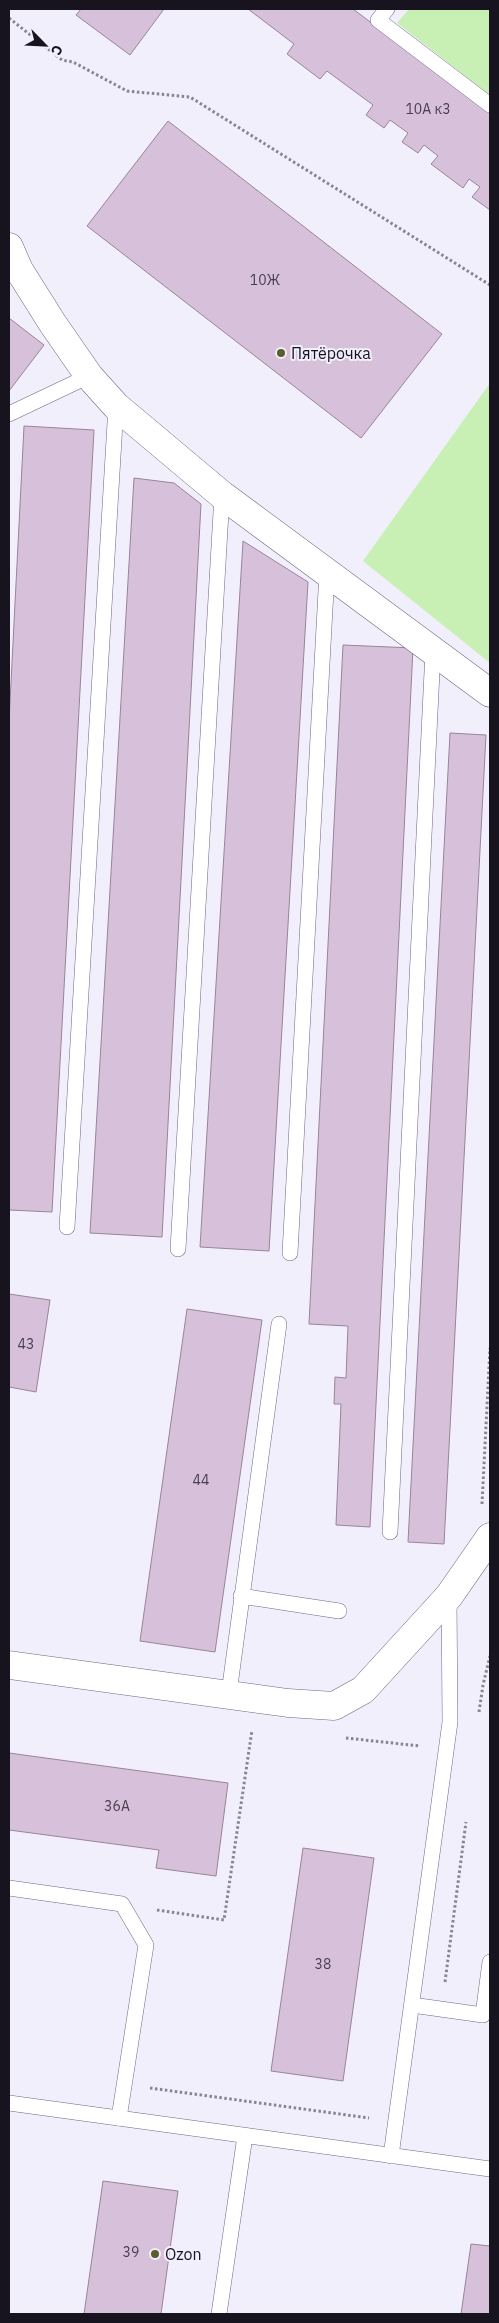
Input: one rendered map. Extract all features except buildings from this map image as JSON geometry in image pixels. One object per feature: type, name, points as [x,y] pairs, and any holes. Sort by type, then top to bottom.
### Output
[{"type":"street","points":[[12,264],[89,376],[116,406],[222,494],[490,693]]},
{"type":"street","points":[[9,1665],[229,1693],[288,1703],[334,1706],[363,1690],[449,1596],[490,1537]]},
{"type":"lane","points":[[387,9],[378,20],[490,105]]},
{"type":"lane","points":[[9,414],[89,376]]},
{"type":"lane","points":[[67,1228],[116,406]]},
{"type":"lane","points":[[178,1249],[222,494]]},
{"type":"lane","points":[[290,1253],[327,572]]},
{"type":"lane","points":[[390,1532],[433,651]]},
{"type":"lane","points":[[229,1693],[279,1324]]},
{"type":"lane","points":[[241,1596],[339,1611]]},
{"type":"lane","points":[[391,2156],[450,1722],[449,1596]]},
{"type":"lane","points":[[9,1888],[122,1904],[146,1945],[119,2118]]},
{"type":"lane","points":[[412,2005],[483,2015],[490,1962]]},
{"type":"lane","points":[[9,2103],[490,2169]]},
{"type":"lane","points":[[218,2314],[245,2136]]},
{"type":"path","points":[[9,18],[62,60],[73,62],[127,91],[190,97],[490,285]]},
{"type":"path","points":[[482,1508],[490,1348]]},
{"type":"path","points":[[122,1904],[224,1920],[252,1727],[260,1728]]},
{"type":"path","points":[[344,1738],[422,1746],[421,1756]]},
{"type":"path","points":[[125,2084],[375,2118]]},
{"type":"green space","points":[[409,9],[490,9],[490,95],[397,23]]},
{"type":"green space","points":[[490,383],[490,663],[363,561]]},
{"type":"place","name":"Пятёрочка","points":[[281,353]]},
{"type":"place","name":"Ozon","points":[[155,2254]]}]
